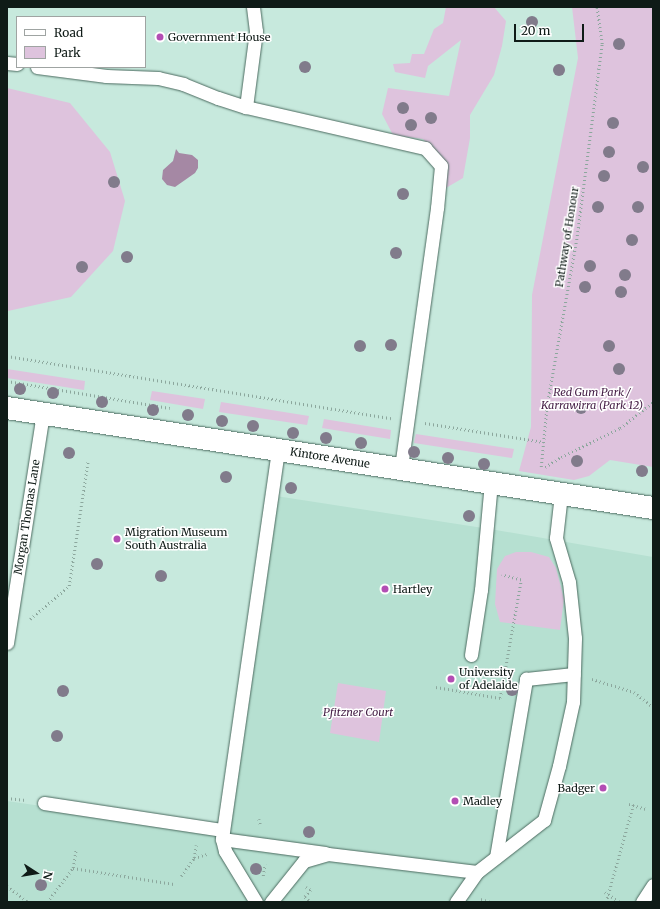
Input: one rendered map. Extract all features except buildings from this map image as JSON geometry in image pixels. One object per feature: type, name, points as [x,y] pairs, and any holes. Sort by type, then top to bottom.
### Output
[{"type":"street","name":"Kintore Avenue","points":[[7,408],[653,508]]},
{"type":"lane","points":[[246,107],[256,31],[253,7]]},
{"type":"lane","points":[[45,68],[106,76],[158,78],[183,84],[246,107],[425,148],[441,166],[408,420],[400,469]]},
{"type":"lane","name":"Morgan Thomas Lane","points":[[7,643],[43,414]]},
{"type":"lane","points":[[256,902],[225,851],[223,834],[278,450]]},
{"type":"lane","points":[[471,655],[481,590],[491,483]]},
{"type":"lane","points":[[456,902],[477,872],[514,845],[544,820],[559,766],[573,702],[575,638],[569,582],[556,538],[561,494]]},
{"type":"lane","points":[[496,857],[526,679],[574,674]]},
{"type":"lane","points":[[44,803],[328,854],[477,872]]},
{"type":"lane","points":[[271,902],[304,861],[328,854]]},
{"type":"lane","points":[[642,902],[653,885]]},
{"type":"path","name":"Pathway of Honour","points":[[597,7],[602,44],[577,236],[547,405],[541,470],[561,457],[620,428],[653,402]]},
{"type":"path","points":[[7,356],[543,442]]},
{"type":"path","points":[[27,620],[69,586],[88,461]]},
{"type":"path","points":[[436,687],[500,698],[521,580],[502,576],[502,569]]},
{"type":"path","points":[[574,674],[616,685],[634,692],[653,707]]},
{"type":"path","points":[[7,798],[29,801]]},
{"type":"path","points":[[629,804],[646,809]]},
{"type":"path","points":[[606,902],[633,805]]},
{"type":"path","points":[[47,902],[73,868],[76,850]]},
{"type":"path","points":[[73,868],[174,884]]},
{"type":"path","points":[[302,883],[311,890],[305,897],[311,902]]},
{"type":"path","points":[[7,886],[28,902]]},
{"type":"path","points":[[605,892],[620,902]]},
{"type":"shaded area","points":[[176,149],[179,153],[192,155],[198,160],[198,168],[195,173],[175,187],[167,185],[162,179],[163,170],[173,161]]},
{"type":"shaded area","name":"University of Adelaide","points":[[276,496],[496,530],[653,557],[653,902],[7,902],[7,801],[225,833]]},
{"type":"green space","points":[[446,7],[494,7],[506,21],[502,46],[494,75],[470,115],[470,138],[463,178],[439,192],[438,157],[423,139],[393,135],[382,114],[388,88],[449,96],[461,40],[428,66],[425,78],[395,72],[393,64],[410,63],[412,54],[424,54],[434,29],[443,23]]},
{"type":"green space","name":"Red Gum Park / Karrawirra (Park 12)","points":[[572,7],[653,7],[653,467],[610,460],[589,476],[574,480],[519,471],[531,427],[532,295],[578,58]]},
{"type":"green space","points":[[7,88],[70,103],[110,152],[125,201],[113,251],[71,297],[8,311]]},
{"type":"green space","points":[[7,369],[85,381],[84,390],[7,378]]},
{"type":"green space","points":[[152,391],[205,399],[203,409],[150,400]]},
{"type":"green space","points":[[221,402],[309,416],[307,425],[219,412]]},
{"type":"green space","points":[[324,419],[391,430],[390,439],[322,428]]},
{"type":"green space","points":[[416,434],[514,449],[512,458],[414,443]]},
{"type":"green space","points":[[516,552],[531,552],[549,557],[556,568],[564,599],[560,630],[500,622],[495,604],[497,569],[505,556]]},
{"type":"green space","name":"Pfitzner Court","points":[[338,683],[386,691],[379,742],[330,733]]},
{"type":"place","name":"Government House","points":[[160,37]]},
{"type":"place","name":"Migration Museum South Australia","points":[[117,539]]},
{"type":"place","name":"Hartley","points":[[385,589]]},
{"type":"place","name":"University of Adelaide","points":[[451,679]]},
{"type":"place","name":"Badger","points":[[603,788]]},
{"type":"place","name":"Madley","points":[[455,801]]}]
